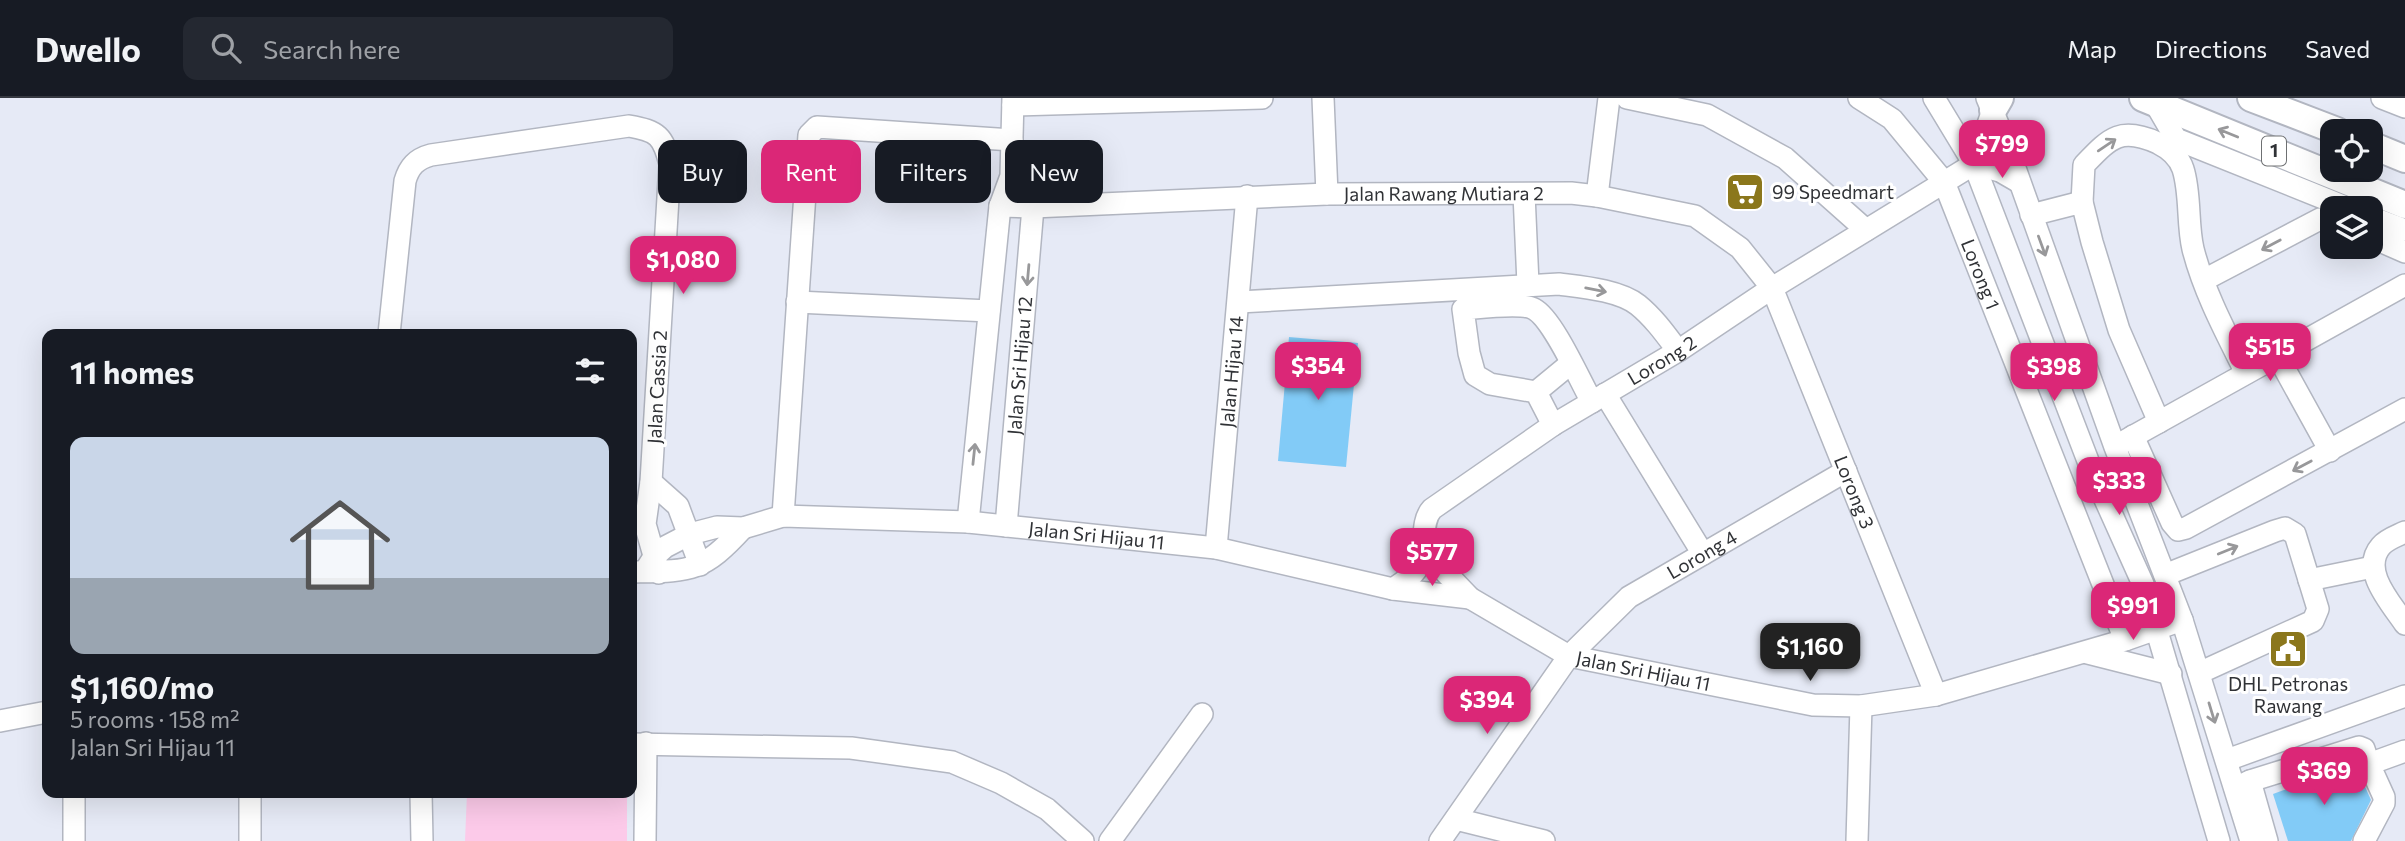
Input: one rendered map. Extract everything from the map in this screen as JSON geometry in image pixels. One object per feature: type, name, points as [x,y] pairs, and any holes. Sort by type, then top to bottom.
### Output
[{"type":"main road","name":"1","points":[[2251,98],[2320,124]]},
{"type":"main road","name":"1","points":[[2149,100],[2405,205]]},
{"type":"main road","points":[[2383,150],[2405,159]]},
{"type":"street","points":[[1013,101],[1262,98]]},
{"type":"street","points":[[1323,98],[1327,194]]},
{"type":"street","points":[[1597,196],[1609,98]]},
{"type":"street","points":[[1627,98],[1707,115],[1785,158],[1866,230]]},
{"type":"street","name":"Lorong 1","points":[[1859,98],[1892,119],[1944,182],[2125,640]]},
{"type":"street","points":[[1934,98],[1974,164],[2090,466],[2143,584],[2219,841]]},
{"type":"street","points":[[2382,98],[2405,107]]},
{"type":"street","points":[[2149,100],[2176,139],[2320,197]]},
{"type":"street","name":"Jalan Sri Hijau 12","points":[[1012,140],[1013,101]]},
{"type":"street","points":[[1974,164],[1993,102]]},
{"type":"street","points":[[1993,102],[2031,215],[2124,441],[2165,575],[2227,760],[2242,784],[2267,841]]},
{"type":"street","name":"Jalan Cassia 2","points":[[389,329],[405,181],[407,173],[416,161],[431,155],[629,126],[652,130],[665,145],[670,164],[651,482],[645,524],[647,569]]},
{"type":"street","points":[[783,516],[809,135],[812,130],[817,127],[1012,140]]},
{"type":"street","points":[[2158,422],[2119,330],[2082,202],[2084,164],[2105,143],[2126,134],[2145,138],[2169,149],[2183,168],[2193,249],[2218,319],[2245,373]]},
{"type":"street","points":[[1974,164],[2000,171],[2019,182]]},
{"type":"street","name":"Lorong 2","points":[[1393,589],[1418,568],[1424,550],[1426,517],[1430,511],[1553,425],[1678,351],[1772,288],[1974,164]]},
{"type":"street","name":"Jalan Sri Hijau 12","points":[[968,522],[1000,206],[1005,192]]},
{"type":"street","name":"Jalan Rawang Mutiara 2","points":[[1000,206],[1033,207],[1327,194],[1597,196],[1695,216],[1740,248],[1772,288]]},
{"type":"street","points":[[1524,194],[1528,284]]},
{"type":"street","name":"Jalan Hijau 14","points":[[1216,548],[1247,196]]},
{"type":"street","points":[[2031,215],[2082,202]]},
{"type":"street","points":[[1030,203],[1033,207]]},
{"type":"street","name":"Jalan Sri Hijau 12","points":[[1006,526],[1033,207]]},
{"type":"street","points":[[2204,280],[2320,219]]},
{"type":"street","points":[[2383,222],[2405,230]]},
{"type":"street","points":[[2383,242],[2405,252]]},
{"type":"street","points":[[1239,302],[1559,284],[1604,290],[1636,303],[1678,351]]},
{"type":"street","points":[[2124,441],[2405,285]]},
{"type":"street","name":"Lorong 3","points":[[1772,288],[1936,695]]},
{"type":"street","points":[[797,302],[989,312]]},
{"type":"street","points":[[1570,364],[1536,392],[1490,384],[1475,375],[1463,309],[1503,306],[1532,308],[1546,319],[1570,364],[1598,398],[1703,554]]},
{"type":"street","points":[[2277,355],[2330,452]]},
{"type":"street","points":[[1536,392],[1553,425]]},
{"type":"street","points":[[2124,441],[2178,530],[2330,452],[2405,409]]},
{"type":"street","name":"Lorong 4","points":[[1440,841],[1569,656],[1629,597],[1846,471]]},
{"type":"street","points":[[651,482],[678,506],[700,565]]},
{"type":"street","name":"Jalan Sri Hijau 11","points":[[743,528],[783,516],[968,522],[1216,548],[1393,589],[1470,598]]},
{"type":"street","points":[[647,569],[665,547],[690,534],[717,527],[743,528]]},
{"type":"street","points":[[647,569],[700,565],[722,551],[743,528]]},
{"type":"street","points":[[2165,575],[2285,528],[2295,534],[2318,609],[2313,621],[2199,673]]},
{"type":"street","points":[[2405,532],[2383,543],[2375,555],[2373,567],[2384,594],[2405,624]]},
{"type":"street","name":"Jalan Sri Hijau 11","points":[[1424,550],[1470,598],[1569,656],[1813,705],[1861,706],[1936,695],[2125,640],[2182,620]]},
{"type":"street","points":[[2309,580],[2373,567]]},
{"type":"street","points":[[2084,652],[2171,674]]},
{"type":"street","points":[[2227,760],[2405,696]]},
{"type":"street","points":[[1857,841],[1861,706]]},
{"type":"street","points":[[0,721],[42,713]]},
{"type":"street","points":[[1110,841],[1202,714]]},
{"type":"street","points":[[645,841],[639,743],[851,748],[952,762],[1001,783],[1047,809],[1083,841]]},
{"type":"street","points":[[2242,784],[2359,747],[2364,749],[2384,797],[2384,803],[2364,841]]},
{"type":"street","points":[[2369,764],[2405,751]]},
{"type":"street","points":[[2242,784],[2251,841]]},
{"type":"street","points":[[74,798],[74,841]]},
{"type":"street","points":[[250,798],[250,841]]},
{"type":"street","points":[[421,798],[422,841]]},
{"type":"street","points":[[1456,819],[1544,841]]},
{"type":"shaded area","points":[[467,798],[627,798],[627,841],[465,841]]},
{"type":"building","points":[[1289,337],[1358,343],[1346,467],[1278,461]]},
{"type":"building","points":[[2355,764],[2371,800],[2351,841],[2288,841],[2273,794]]},
{"type":"place","name":"99 Speedmart","points":[[1745,192]]},
{"type":"place","name":"DHL Petronas Rawang","points":[[2288,649]]}]
